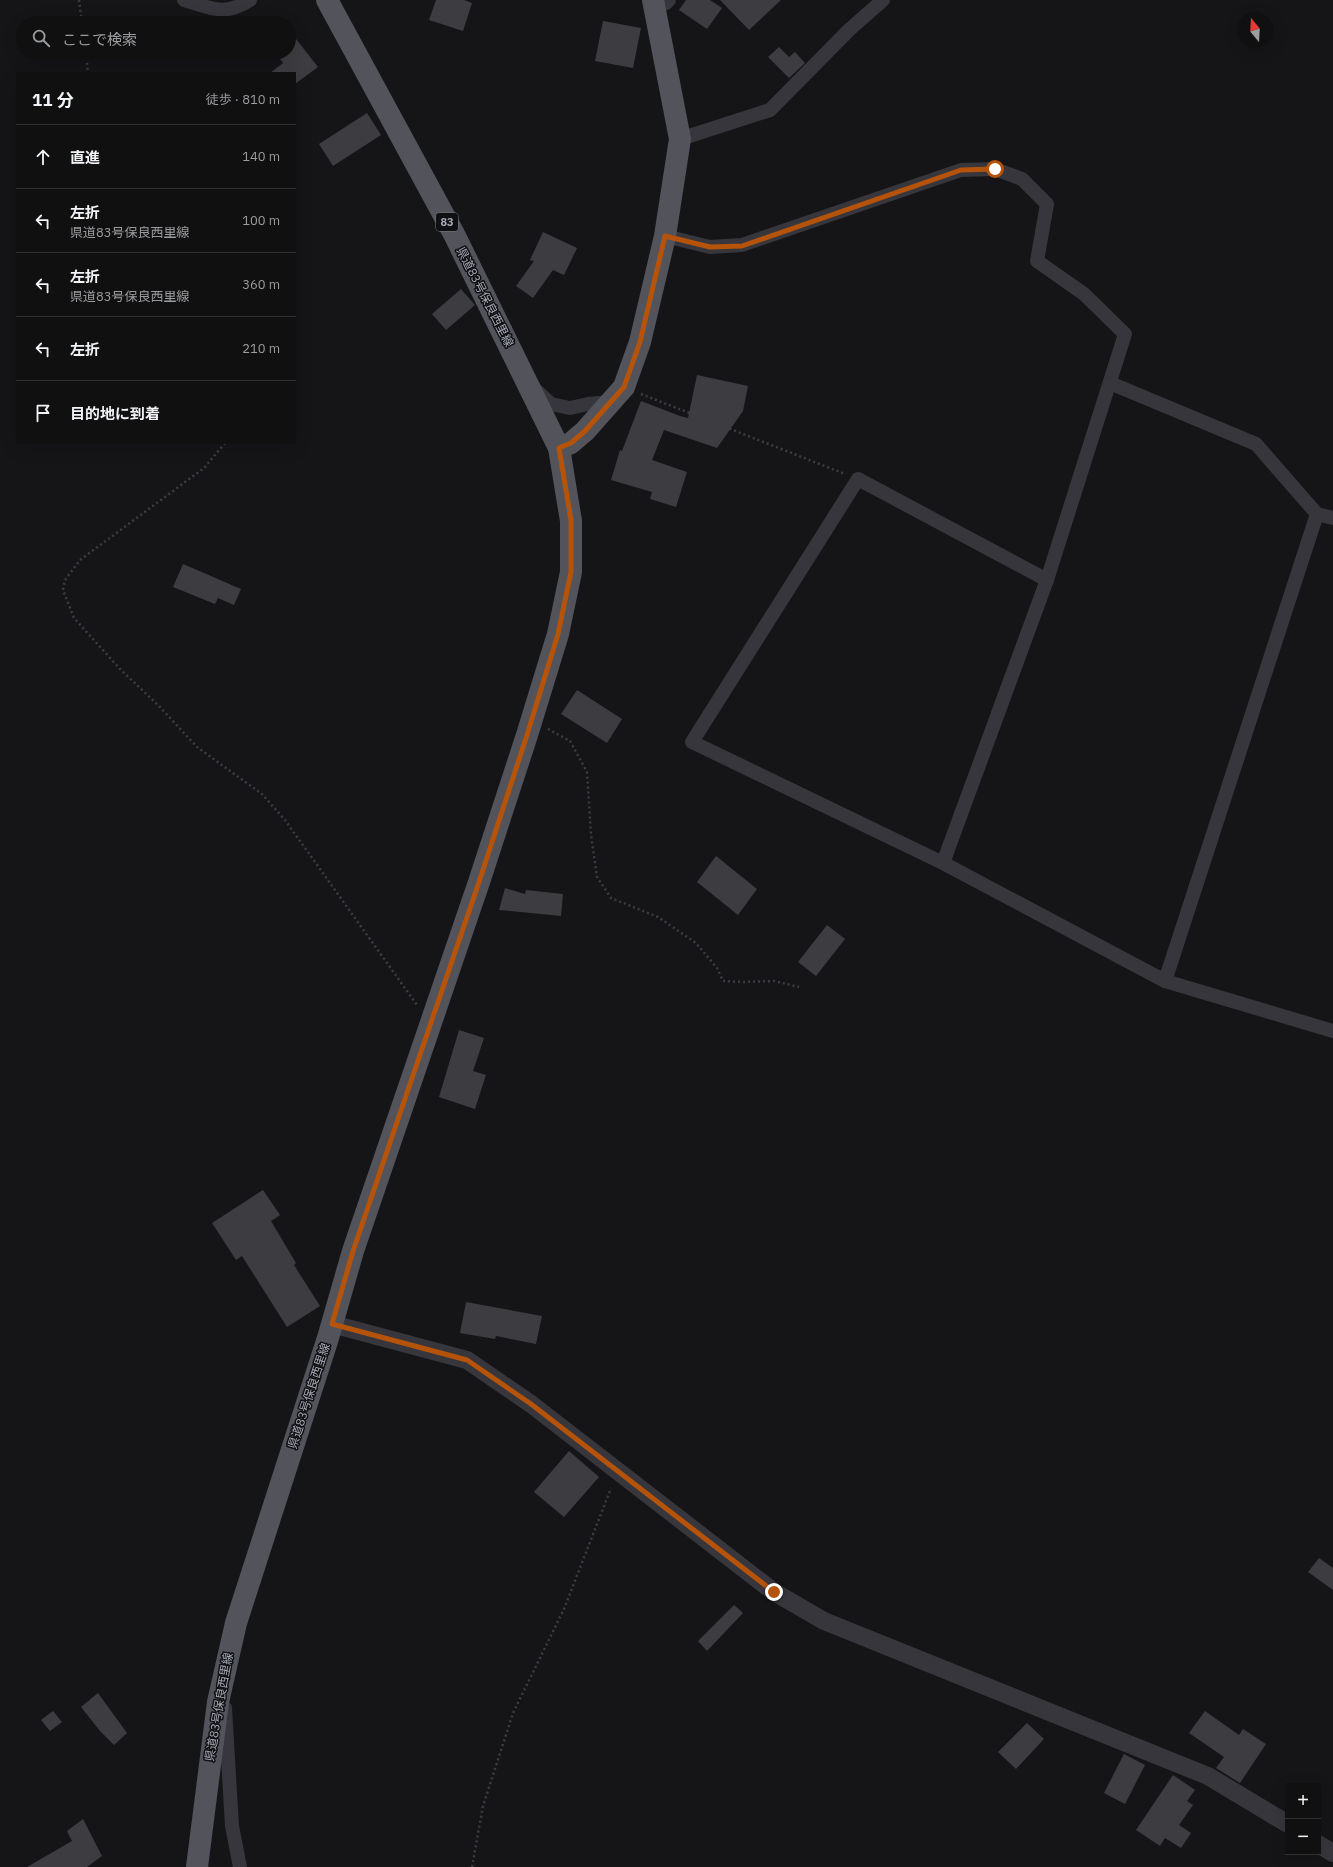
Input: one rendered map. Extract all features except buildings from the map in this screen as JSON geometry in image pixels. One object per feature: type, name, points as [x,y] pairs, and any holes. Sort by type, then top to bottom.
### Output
[{"type":"main road","name":"県道83号保良西里線","points":[[197,1867],[218,1702],[240,1609],[332,1324],[353,1251],[532,720],[558,634],[571,572],[571,520],[559,448],[529,383],[454,234],[326,0]]},
{"type":"main road","points":[[559,448],[571,443],[585,431],[617,394],[640,342],[665,236],[680,139],[663,57],[659,2]]},
{"type":"street","points":[[184,0],[220,11],[238,8],[250,0]]},
{"type":"street","points":[[680,139],[770,110],[849,30],[882,0]]},
{"type":"street","points":[[665,236],[710,247],[742,246],[961,170],[995,169],[1022,178],[1047,204],[1038,261],[1084,294],[1125,334],[1047,580],[943,862]]},
{"type":"street","points":[[529,383],[551,404],[570,408],[588,404],[617,394]]},
{"type":"street","points":[[1110,383],[1256,444],[1317,514],[1333,518]]},
{"type":"street","points":[[1047,580],[858,479],[692,742],[943,862],[1165,981],[1333,1032]]},
{"type":"street","points":[[1165,981],[1317,514]]},
{"type":"street","points":[[332,1324],[467,1360],[531,1404],[774,1592],[824,1621],[1208,1776],[1285,1822]]},
{"type":"street","points":[[222,1680],[232,1826],[240,1867]]},
{"type":"street","points":[[1321,1846],[1333,1853]]},
{"type":"path","points":[[79,0],[81,16]]},
{"type":"path","points":[[87,60],[88,72]]},
{"type":"path","points":[[617,394],[858,479]]},
{"type":"path","points":[[224,444],[204,468],[80,560],[65,580],[63,590],[74,618],[120,669],[158,705],[197,747],[262,794],[285,820],[430,1024]]},
{"type":"path","points":[[532,720],[570,741],[587,772],[591,835],[597,877],[611,898],[658,917],[696,943],[717,968],[723,981],[774,981],[799,987]]},
{"type":"path","points":[[472,1867],[483,1806],[513,1712],[564,1609],[618,1471]]},
{"type":"route","points":[[774,1592],[531,1404],[467,1360],[332,1324],[353,1251],[405,1095],[479,882],[558,634],[571,572],[571,520],[566,481],[559,448],[571,443],[585,431],[624,387],[640,342],[665,236],[710,247],[742,246],[961,170],[995,169]]}]
